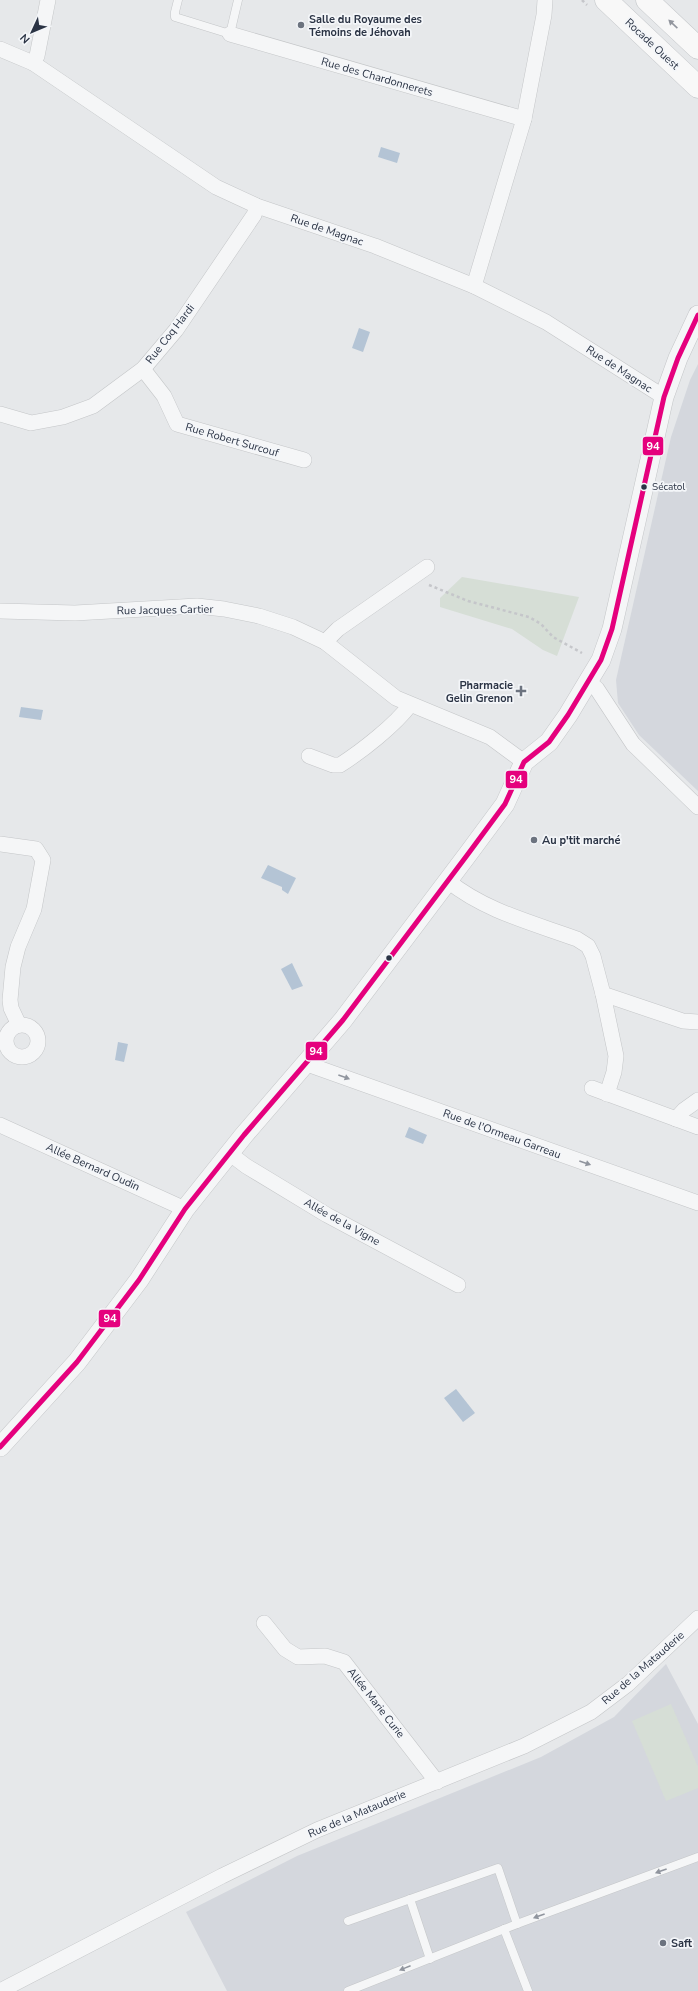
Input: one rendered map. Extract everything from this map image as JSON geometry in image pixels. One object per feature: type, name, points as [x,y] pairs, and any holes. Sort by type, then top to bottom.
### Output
[{"type":"main road","name":"Rocade Ouest","points":[[606,0],[698,87]]},
{"type":"main road","points":[[610,0],[633,9],[698,69]]},
{"type":"main road","points":[[647,0],[698,48]]},
{"type":"street","points":[[33,63],[37,56],[48,0]]},
{"type":"street","points":[[474,286],[524,120],[544,15],[545,0]]},
{"type":"street","name":"Rue des Chardonnerets","points":[[230,34],[524,120]]},
{"type":"street","name":"Rue de Magnac","points":[[0,48],[33,63],[216,187],[257,206],[374,246],[474,286],[546,322],[664,397]]},
{"type":"street","name":"Rue Coq Hardi","points":[[0,414],[31,423],[63,418],[93,406],[143,369],[176,330],[254,215],[257,206]]},
{"type":"street","points":[[0,1447],[77,1362],[139,1280],[185,1209],[229,1153],[344,1020],[505,804],[524,762],[549,742],[589,682],[601,660],[612,628],[664,397],[678,358],[698,315]]},
{"type":"street","name":"Rue Robert Surcouf","points":[[143,369],[164,396],[177,424],[304,460]]},
{"type":"street","points":[[325,642],[338,629],[421,572]]},
{"type":"street","name":"Rue Jacques Cartier","points":[[0,612],[75,613],[161,608],[212,608],[259,616],[293,627],[325,642],[396,698],[490,737],[524,762]]},
{"type":"street","points":[[589,682],[597,689],[633,744],[698,807]]},
{"type":"street","points":[[309,756],[333,765],[340,765],[388,728],[404,714],[410,705]]},
{"type":"street","points":[[0,844],[36,849],[44,860],[34,908],[18,946],[13,967],[10,1000],[11,1008],[19,1025]]},
{"type":"street","points":[[448,881],[466,896],[577,939],[588,946],[593,956],[603,994],[616,1056],[614,1072],[607,1094]]},
{"type":"street","points":[[603,994],[683,1021],[698,1022]]},
{"type":"street","name":"Rue de l'Ormeau Garreau","points":[[307,1064],[698,1203]]},
{"type":"street","points":[[592,1088],[698,1127]]},
{"type":"street","points":[[676,1119],[684,1110],[698,1100]]},
{"type":"street","name":"Allée Bernard Oudin","points":[[0,1125],[185,1209]]},
{"type":"street","name":"Allée de la Vigne","points":[[229,1153],[246,1166],[326,1214],[458,1285]]},
{"type":"street","name":"Rue de la Matauderie","points":[[0,1991],[216,1879],[317,1830],[524,1746],[591,1712],[628,1684],[698,1618]]},
{"type":"street","name":"Allée Marie Curie","points":[[264,1623],[286,1649],[298,1657],[325,1656],[344,1662],[437,1782]]},
{"type":"lane","points":[[178,0],[175,12],[176,17],[230,34],[238,0]]},
{"type":"lane","points":[[348,1991],[517,1924],[698,1858]]},
{"type":"lane","points":[[348,1921],[498,1868],[517,1924]]},
{"type":"lane","points":[[410,1899],[430,1958]]},
{"type":"lane","points":[[504,1929],[528,1991]]},
{"type":"path","points":[[421,572],[429,585],[468,601],[529,617],[541,624],[553,637],[582,653]]},
{"type":"shaded area","points":[[698,364],[698,791],[639,735],[618,703],[616,680],[671,437],[690,380]]},
{"type":"shaded area","points":[[462,577],[579,597],[557,656],[543,650],[512,629],[440,607],[440,598]]},
{"type":"shaded area","points":[[666,1664],[698,1724],[698,1991],[227,1991],[186,1912],[297,1856],[541,1757],[614,1717]]},
{"type":"shaded area","points":[[671,1704],[698,1767],[698,1788],[666,1801],[632,1721]]},
{"type":"water","points":[[381,147],[400,153],[397,163],[378,157]]},
{"type":"water","points":[[359,328],[370,332],[363,352],[352,348]]},
{"type":"water","points":[[21,707],[43,710],[41,720],[19,717]]},
{"type":"water","points":[[268,865],[296,878],[288,894],[282,890],[282,887],[261,878]]},
{"type":"water","points":[[292,963],[303,986],[292,990],[281,969]]},
{"type":"water","points":[[118,1042],[128,1044],[124,1062],[115,1060]]},
{"type":"water","points":[[409,1127],[427,1135],[423,1144],[405,1137]]},
{"type":"water","points":[[456,1389],[475,1413],[463,1422],[444,1398]]},
{"type":"transit line","name":"94","points":[[0,1447],[77,1362],[139,1280],[185,1209],[244,1135],[343,1020],[505,804],[524,762],[549,742],[568,715],[601,660],[612,629],[664,397],[678,358],[698,315]]},
{"type":"place","name":"Salle du Royaume des Témoins de Jéhovah","points":[[301,25]]},
{"type":"place","name":"Sécatol","points":[[644,487]]},
{"type":"place","name":"Pharmacie Gelin Grenon","points":[[521,691]]},
{"type":"place","name":"Au p'tit marché","points":[[534,840]]},
{"type":"place","name":"Saft","points":[[663,1943]]}]
